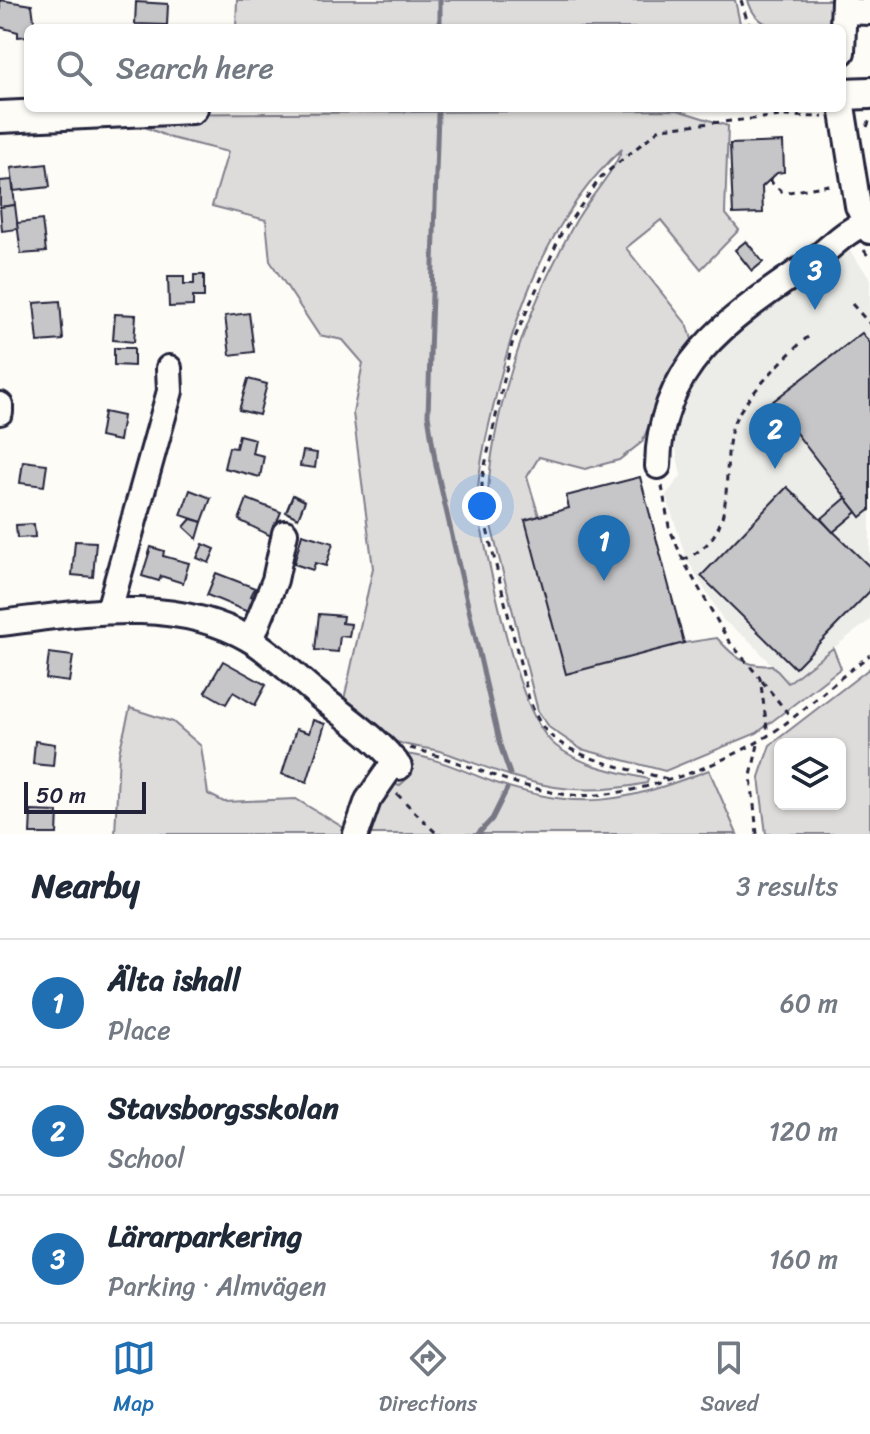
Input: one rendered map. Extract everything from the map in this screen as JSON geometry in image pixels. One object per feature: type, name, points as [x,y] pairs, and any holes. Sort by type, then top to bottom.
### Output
[{"type":"main road","points":[[846,102],[870,93]]},
{"type":"main road","points":[[0,117],[107,112]]},
{"type":"street","points":[[844,6],[870,12]]},
{"type":"street","points":[[658,466],[658,437],[668,404],[689,362],[767,293],[850,230],[868,226],[858,206],[837,112]]},
{"type":"street","points":[[109,610],[170,391],[169,368]]},
{"type":"street","points":[[0,405],[0,412]]},
{"type":"street","points":[[251,640],[275,580],[285,533]]},
{"type":"street","points":[[0,623],[109,610],[157,610],[208,623],[251,640],[391,764],[368,800],[356,834]]},
{"type":"path","points":[[741,0],[748,24]]},
{"type":"path","points":[[667,779],[572,749],[548,733],[537,718],[529,699],[482,509],[490,435],[512,344],[561,234],[601,177],[661,128],[804,112]]},
{"type":"path","points":[[769,180],[783,193],[839,183]]},
{"type":"path","points":[[852,304],[870,324]]},
{"type":"path","points":[[683,560],[697,553],[724,517],[733,423],[787,353],[808,337]]},
{"type":"path","points":[[658,466],[669,527],[683,560],[728,640],[791,717]]},
{"type":"path","points":[[437,834],[391,764],[410,748],[492,777],[558,794],[592,797],[626,792],[667,779],[768,735],[870,655]]},
{"type":"path","points":[[760,678],[768,735]]},
{"type":"path","points":[[757,834],[751,776],[759,740]]},
{"type":"shaded area","points":[[237,0],[735,0],[740,24],[236,24]]},
{"type":"shaded area","points":[[748,0],[834,0],[836,24],[768,24],[753,12]]},
{"type":"shaded area","points":[[683,112],[728,126],[725,213],[739,230],[701,269],[661,220],[626,248],[688,326],[693,343],[675,365],[642,442],[619,460],[585,469],[539,457],[527,477],[539,516],[525,520],[684,643],[717,638],[747,663],[772,665],[788,683],[833,648],[841,668],[757,733],[665,771],[581,749],[550,728],[538,711],[487,510],[495,436],[514,364],[540,293],[573,226],[622,149],[596,175],[574,204],[538,268],[524,302],[487,433],[477,510],[506,637],[528,704],[541,729],[556,746],[577,759],[648,779],[647,783],[591,790],[544,785],[439,751],[405,745],[379,733],[343,704],[373,568],[353,413],[363,363],[343,340],[319,335],[270,261],[266,220],[212,206],[228,152],[171,138],[133,122],[143,114]]},
{"type":"shaded area","points":[[846,246],[870,278],[870,620],[788,683],[750,641],[724,621],[686,558],[666,495],[681,476],[672,429],[692,376],[716,348]]},
{"type":"shaded area","points":[[870,668],[870,834],[766,834],[759,777],[770,745],[774,742],[774,810],[846,810],[846,738],[779,738]]},
{"type":"shaded area","points":[[130,708],[173,722],[201,746],[208,794],[224,802],[296,799],[354,834],[115,834],[119,753]]},
{"type":"shaded area","points":[[404,754],[438,761],[524,791],[578,800],[626,796],[709,770],[737,834],[361,834],[390,781],[399,786],[412,774],[411,762]]},
{"type":"building","points":[[0,0],[32,5],[34,24],[24,24],[24,36],[18,37],[18,32],[0,27]]},
{"type":"building","points":[[136,2],[168,4],[167,24],[135,24]]},
{"type":"building","points":[[783,142],[784,172],[777,173],[762,187],[763,213],[733,214],[730,144]]},
{"type":"building","points":[[47,164],[50,187],[14,191],[11,168]]},
{"type":"building","points":[[12,180],[15,205],[0,207],[0,181]]},
{"type":"building","points":[[15,205],[18,229],[2,231],[0,207]]},
{"type":"building","points":[[42,220],[46,252],[21,254],[17,223]]},
{"type":"building","points":[[746,241],[763,262],[752,271],[735,250]]},
{"type":"building","points":[[194,275],[204,275],[204,297],[193,297],[193,306],[169,307],[168,276],[184,276],[184,284],[194,284]]},
{"type":"building","points":[[60,301],[63,340],[38,342],[34,303]]},
{"type":"building","points":[[249,313],[254,352],[230,355],[225,316]]},
{"type":"building","points":[[115,314],[136,315],[134,342],[113,340]]},
{"type":"building","points":[[862,333],[870,343],[870,510],[861,517],[772,402]]},
{"type":"building","points":[[114,348],[134,348],[134,366],[114,365]]},
{"type":"building","points":[[248,379],[267,384],[259,415],[239,410]]},
{"type":"building","points":[[104,412],[123,416],[119,441],[100,437]]},
{"type":"building","points":[[239,435],[255,439],[252,453],[264,456],[260,477],[224,468],[229,447],[236,448]]},
{"type":"building","points":[[303,451],[317,453],[315,468],[300,466]]},
{"type":"building","points":[[23,461],[47,464],[44,486],[20,483]]},
{"type":"building","points":[[640,477],[684,643],[566,674],[525,520],[569,508],[566,496]]},
{"type":"building","points":[[787,487],[870,567],[870,591],[795,668],[701,576]]},
{"type":"building","points":[[190,490],[211,498],[202,522],[181,515]]},
{"type":"building","points":[[293,495],[305,501],[298,518],[286,512]]},
{"type":"building","points":[[846,498],[857,512],[833,532],[821,519]]},
{"type":"building","points":[[247,499],[281,512],[271,536],[239,520]]},
{"type":"building","points":[[191,519],[202,522],[197,539],[184,527]]},
{"type":"building","points":[[34,524],[35,537],[17,538],[16,525]]},
{"type":"building","points":[[302,534],[333,543],[326,566],[315,563],[313,570],[294,564]]},
{"type":"building","points":[[75,541],[96,542],[93,577],[72,575]]},
{"type":"building","points":[[203,544],[215,549],[209,563],[197,558]]},
{"type":"building","points":[[151,547],[164,551],[163,556],[189,563],[183,583],[161,576],[159,581],[142,576]]},
{"type":"building","points":[[216,573],[255,588],[251,596],[259,600],[253,614],[207,595]]},
{"type":"building","points":[[319,614],[343,616],[342,623],[351,624],[349,637],[340,636],[338,652],[315,650]]},
{"type":"building","points":[[49,653],[73,656],[69,682],[46,679]]},
{"type":"building","points":[[223,661],[266,685],[255,705],[233,692],[226,704],[205,692]]},
{"type":"building","points":[[313,720],[325,724],[307,782],[282,774],[296,729],[309,733]]},
{"type":"building","points":[[35,741],[55,744],[53,766],[33,764]]},
{"type":"building","points":[[31,811],[58,812],[57,834],[30,834]]},
{"type":"waterway","points":[[440,0],[440,24]]},
{"type":"waterway","points":[[438,113],[428,415],[436,466],[500,745],[510,774]]},
{"type":"waterway","points":[[478,834],[492,819],[507,789]]},
{"type":"place","name":"Lärarparkering","points":[[815,310]]},
{"type":"place","name":"Stavsborgsskolan","points":[[775,469]]},
{"type":"place","name":"Älta ishall","points":[[604,581]]}]
